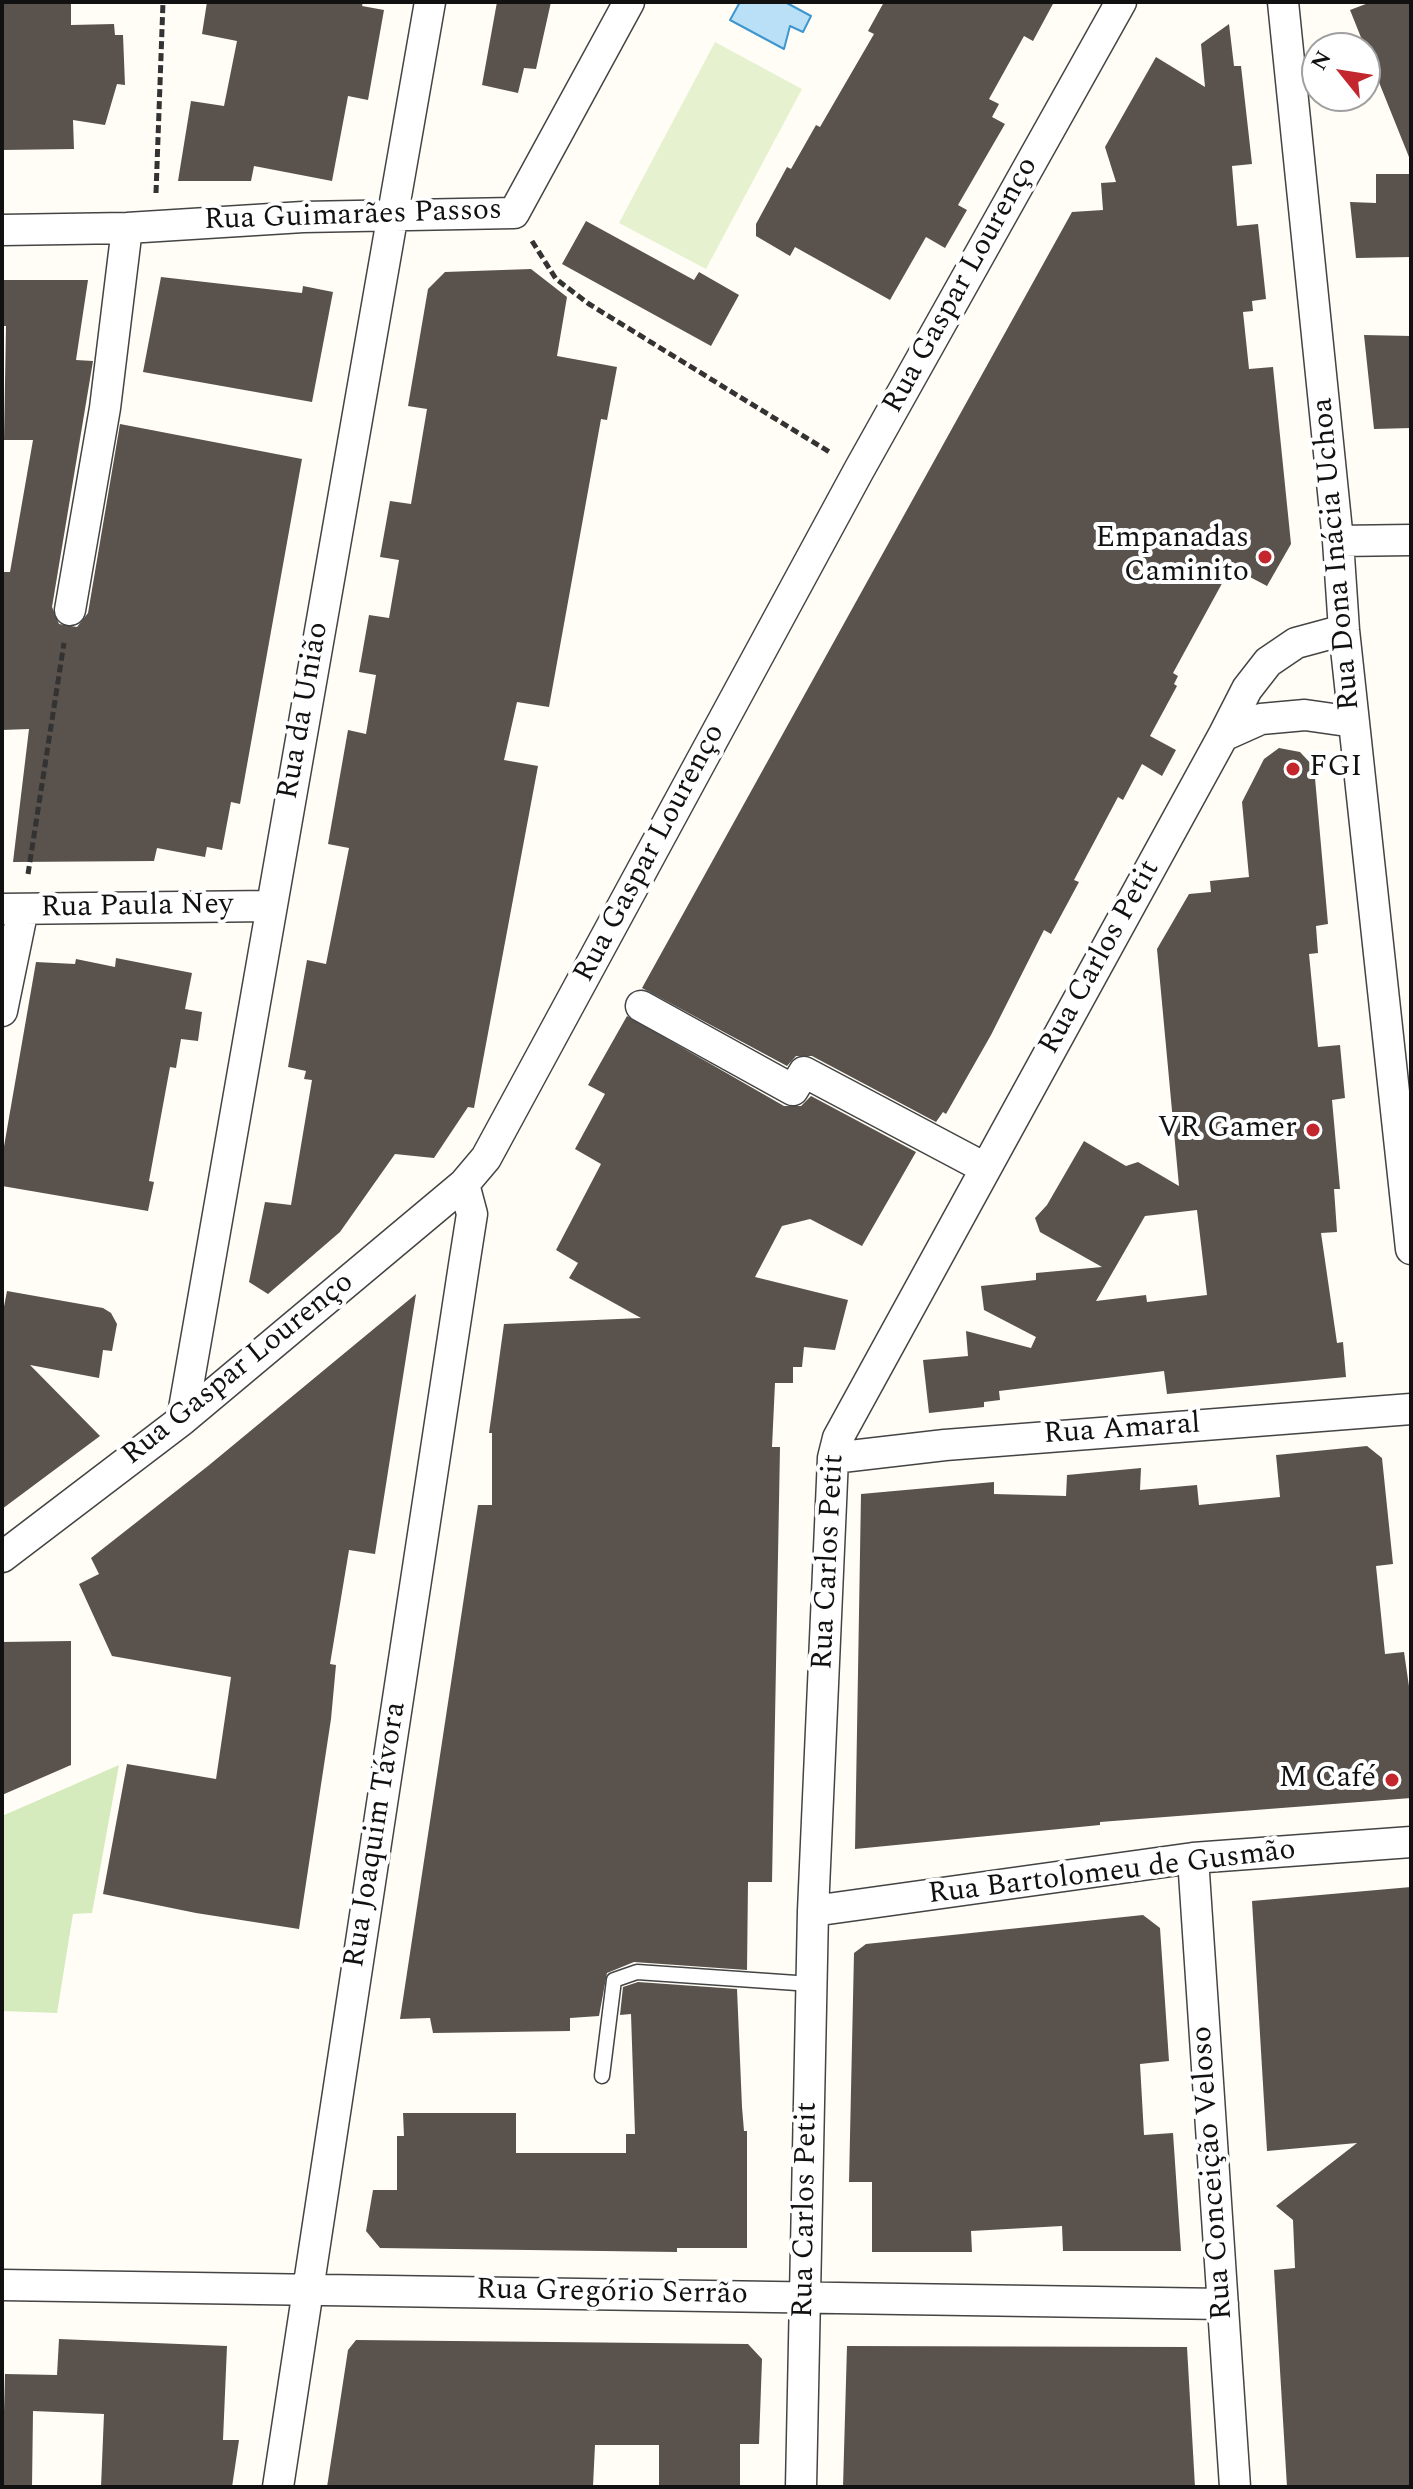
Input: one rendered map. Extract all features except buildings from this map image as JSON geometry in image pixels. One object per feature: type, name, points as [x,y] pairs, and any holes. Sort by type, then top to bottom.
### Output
[{"type":"street","name":"Rua da União","points":[[182,1420],[390,216],[430,2]]},
{"type":"street","name":"Rua Guimarães Passos","points":[[2,230],[140,227],[303,217],[514,213],[629,2]]},
{"type":"street","name":"Rua Gaspar Lourenço","points":[[2,1557],[182,1420],[464,1184],[486,1158],[859,470],[1121,2]]},
{"type":"street","name":"Rua Dona Inácia Uchoa","points":[[1283,2],[1354,722],[1403,1103],[1411,1249]]},
{"type":"street","points":[[70,610],[140,227]]},
{"type":"street","points":[[1338,541],[1411,540]]},
{"type":"street","name":"Rua Carlos Petit","points":[[801,2487],[813,1911],[833,1458],[845,1422],[1247,689],[1268,662],[1296,643],[1344,630]]},
{"type":"street","points":[[1223,736],[1261,719],[1305,715],[1354,722]]},
{"type":"street","name":"Rua Paula Ney","points":[[12,909],[271,906]]},
{"type":"street","points":[[2,1011],[12,909]]},
{"type":"street","points":[[641,1006],[793,1090],[804,1072],[985,1168]]},
{"type":"street","name":"Rua Joaquim Távora","points":[[278,2487],[472,1214],[464,1184]]},
{"type":"street","name":"Rua Amaral","points":[[833,1458],[945,1445],[1411,1409]]},
{"type":"street","name":"Rua Bartolomeu de Gusmão","points":[[813,1911],[1193,1858],[1411,1842]]},
{"type":"street","name":"Rua Conceição Veloso","points":[[1193,1858],[1235,2487]]},
{"type":"street","name":"Rua Gregório Serrão","points":[[2,2285],[1223,2304]]},
{"type":"lane","points":[[602,2076],[614,1980],[637,1972],[811,1984]]},
{"type":"path","points":[[140,227],[163,2]]},
{"type":"path","points":[[514,213],[556,279],[859,470]]},
{"type":"path","points":[[12,909],[70,610]]},
{"type":"green space","points":[[715,42],[802,89],[706,269],[619,223]]},
{"type":"green space","points":[[119,1765],[92,1913],[73,1914],[57,2013],[2,2011],[2,1816]]},
{"type":"water","points":[[740,2],[785,2],[811,16],[803,32],[790,26],[784,49],[730,20]]},
{"type":"place","name":"Empanadas Caminito","points":[[1265,557]]},
{"type":"place","name":"FGI","points":[[1293,769]]},
{"type":"place","name":"VR Gamer","points":[[1313,1130]]},
{"type":"place","name":"M Café","points":[[1392,1780]]}]
